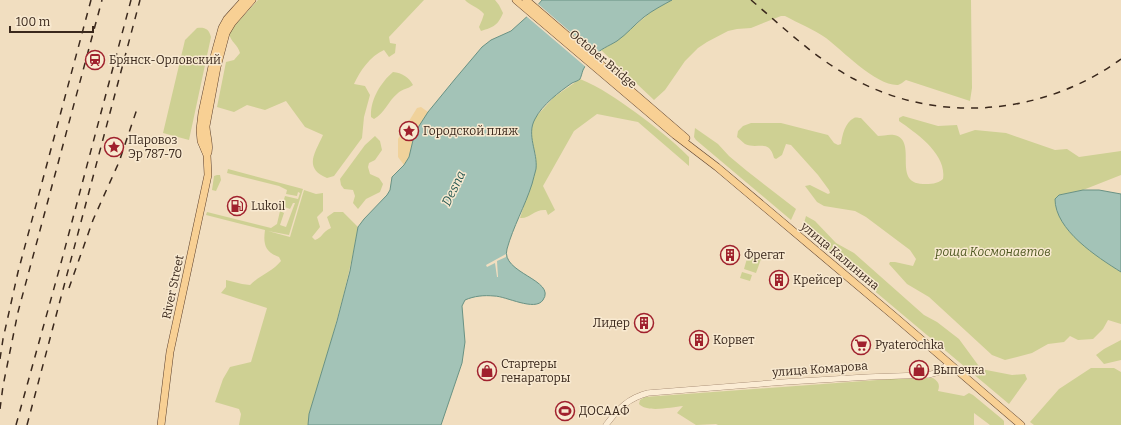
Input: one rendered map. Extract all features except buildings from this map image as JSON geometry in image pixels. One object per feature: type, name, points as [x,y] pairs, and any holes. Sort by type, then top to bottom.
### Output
[{"type":"main road","points":[[207,155],[201,141],[200,130],[202,113],[215,53],[222,28],[227,19],[244,0]]},
{"type":"main road","name":"River Street","points":[[161,425],[170,352],[208,175],[207,155],[209,151],[206,126],[222,44],[229,28],[252,0]]},
{"type":"main road","name":"October Bridge","points":[[516,0],[677,133]]},
{"type":"main road","name":"October Bridge","points":[[526,0],[677,133]]},
{"type":"main road","name":"улица Калинина","points":[[677,133],[949,363]]},
{"type":"main road","points":[[949,363],[1021,425]]},
{"type":"street","name":"улица Комарова","points":[[606,425],[628,401],[648,393],[785,382],[928,375],[939,372],[949,363]]},
{"type":"green space","points":[[258,0],[424,0],[389,37],[390,43],[396,44],[395,53],[389,57],[384,50],[374,56],[362,69],[356,79],[354,84],[365,86],[370,95],[364,117],[362,138],[334,176],[327,178],[315,170],[313,165],[314,154],[323,135],[305,127],[286,101],[265,110],[247,105],[234,112],[217,107],[226,62],[234,60],[240,53],[229,34],[235,25]]},
{"type":"green space","points":[[465,0],[495,0],[503,13],[495,25],[481,31],[479,27],[484,14]]},
{"type":"green space","points":[[672,0],[971,0],[972,88],[970,101],[906,80],[898,85],[889,84],[880,80],[870,74],[826,38],[785,16],[781,16],[751,28],[728,31],[707,42],[698,48],[685,61],[665,90],[654,100],[601,50],[617,41],[652,11]]},
{"type":"green space","points":[[197,28],[206,29],[211,37],[189,140],[163,133],[185,40]]},
{"type":"green space","points":[[393,72],[405,76],[413,85],[398,93],[381,114],[374,119],[371,117],[371,111],[374,98],[384,81]]},
{"type":"green space","points":[[580,79],[608,94],[656,128],[689,157],[689,166],[638,122],[597,114],[574,131],[543,186],[555,210],[548,215],[546,210],[542,210],[527,217],[520,218],[536,169],[536,156],[532,140],[534,119],[554,97]]},
{"type":"green space","name":"роща Космонавтов","points":[[903,116],[938,126],[957,125],[960,135],[975,130],[1006,133],[1055,150],[1067,149],[1079,157],[1121,151],[1121,175],[1083,190],[1059,195],[1055,199],[1057,210],[1062,221],[1079,242],[1121,272],[1121,324],[1108,320],[1103,329],[1093,339],[1078,340],[1070,336],[1064,342],[1048,344],[1032,353],[1005,360],[992,355],[929,297],[907,284],[889,264],[890,262],[895,262],[913,266],[916,259],[910,250],[866,217],[855,211],[824,206],[817,202],[805,186],[810,185],[828,194],[830,193],[829,190],[818,175],[791,145],[786,144],[782,155],[776,159],[766,146],[750,146],[745,144],[737,137],[738,131],[743,126],[751,123],[781,123],[828,135],[834,143],[838,145],[841,144],[843,133],[848,123],[855,118],[861,118],[878,136],[894,135],[901,138],[905,145],[906,169],[908,177],[914,182],[929,184],[941,181],[943,179],[943,170],[940,161],[929,145],[899,121],[899,118]]},
{"type":"green space","points":[[695,128],[718,144],[729,156],[747,171],[796,209],[791,220],[696,140],[694,137]]},
{"type":"green space","points":[[375,136],[380,141],[382,150],[375,160],[369,163],[368,167],[370,174],[379,178],[383,184],[380,192],[366,199],[358,209],[353,203],[355,196],[353,190],[344,189],[341,185],[340,179],[365,145]]},
{"type":"green space","points":[[228,169],[303,189],[289,235],[268,231],[290,237],[304,190],[316,194],[323,193],[323,211],[317,217],[320,227],[312,237],[315,240],[331,228],[327,217],[334,212],[343,212],[358,227],[343,298],[309,414],[308,425],[239,425],[241,414],[239,409],[215,402],[223,379],[230,367],[251,362],[267,308],[221,293],[226,287],[226,280],[250,285],[274,268],[281,261],[279,257],[271,253],[266,247],[264,239],[265,230],[206,215],[207,212],[271,228],[277,224],[280,211],[284,213],[280,225],[286,227],[295,203],[293,203],[290,209],[282,206],[285,196],[298,199],[300,193],[298,192],[297,196],[286,194],[287,190],[279,186],[227,173]]},
{"type":"green space","points":[[220,175],[221,180],[216,191],[212,190],[214,176]]},
{"type":"green space","points":[[806,216],[815,221],[836,243],[854,253],[924,315],[937,322],[959,339],[981,369],[1012,375],[1025,374],[1027,379],[1009,404],[802,230]]},
{"type":"green space","points":[[748,255],[761,259],[756,273],[744,269]]},
{"type":"green space","points":[[742,272],[752,275],[750,281],[740,278]]},
{"type":"green space","points":[[1121,340],[1121,360],[1104,364],[1096,355]]},
{"type":"green space","points":[[1091,368],[1114,368],[1121,372],[1121,425],[1034,425],[1030,422],[1059,389]]},
{"type":"green space","points":[[933,378],[937,381],[939,387],[938,391],[964,396],[969,393],[973,395],[1002,419],[1004,421],[1004,425],[990,425],[974,413],[974,425],[696,425],[677,413],[683,406],[654,409],[643,407],[639,404],[640,400],[645,397],[891,379]]},
{"type":"sand","name":"Городской пляж","points":[[421,107],[428,112],[414,136],[409,157],[404,165],[398,157],[398,139],[417,108]]},
{"type":"water","name":"Desna","points":[[542,0],[672,0],[647,14],[621,38],[596,54],[585,66],[580,79],[572,83],[551,99],[535,119],[532,137],[536,169],[532,184],[507,249],[507,257],[519,270],[536,281],[542,287],[545,293],[543,300],[539,303],[527,304],[499,297],[483,296],[465,300],[462,306],[465,342],[462,363],[441,425],[308,425],[309,414],[337,321],[350,271],[358,227],[387,195],[390,190],[392,177],[404,165],[409,157],[414,136],[428,112],[482,47],[491,40],[511,31],[531,13]]},
{"type":"water","points":[[1083,190],[1099,190],[1121,194],[1121,272],[1079,242],[1062,221],[1057,210],[1055,199],[1059,195]]},
{"type":"pier","points":[[537,3],[597,55],[587,68],[526,16]]},
{"type":"pier","points":[[506,254],[506,257],[497,261],[497,277],[495,263],[487,267],[486,265]]},
{"type":"railway","points":[[0,359],[18,272],[91,0]]},
{"type":"railway","points":[[0,409],[3,386],[18,312],[102,0]]},
{"type":"railway","points":[[16,425],[131,0]]},
{"type":"railway","points":[[27,425],[140,0]]},
{"type":"railway","points":[[751,0],[813,53],[840,71],[886,94],[920,103],[955,108],[990,107],[1025,102],[1059,92],[1091,78],[1121,59]]},
{"type":"railway","points":[[69,288],[93,220],[119,162],[138,106]]},
{"type":"place","name":"Брянск-Орловский","points":[[95,60]]},
{"type":"place","name":"Городской пляж","points":[[409,131]]},
{"type":"place","name":"Паровоз Эр 787-70","points":[[114,147]]},
{"type":"place","name":"Lukoil","points":[[237,206]]},
{"type":"place","name":"Фрегат","points":[[730,255]]},
{"type":"place","name":"Крейсер","points":[[779,280]]},
{"type":"place","name":"Лидер","points":[[644,323]]},
{"type":"place","name":"Корвет","points":[[699,340]]},
{"type":"place","name":"Pyaterochka","points":[[861,345]]},
{"type":"place","name":"Выпечка","points":[[919,370]]},
{"type":"place","name":"Стартеры генараторы","points":[[487,371]]},
{"type":"place","name":"ДОСААФ","points":[[565,411]]}]
